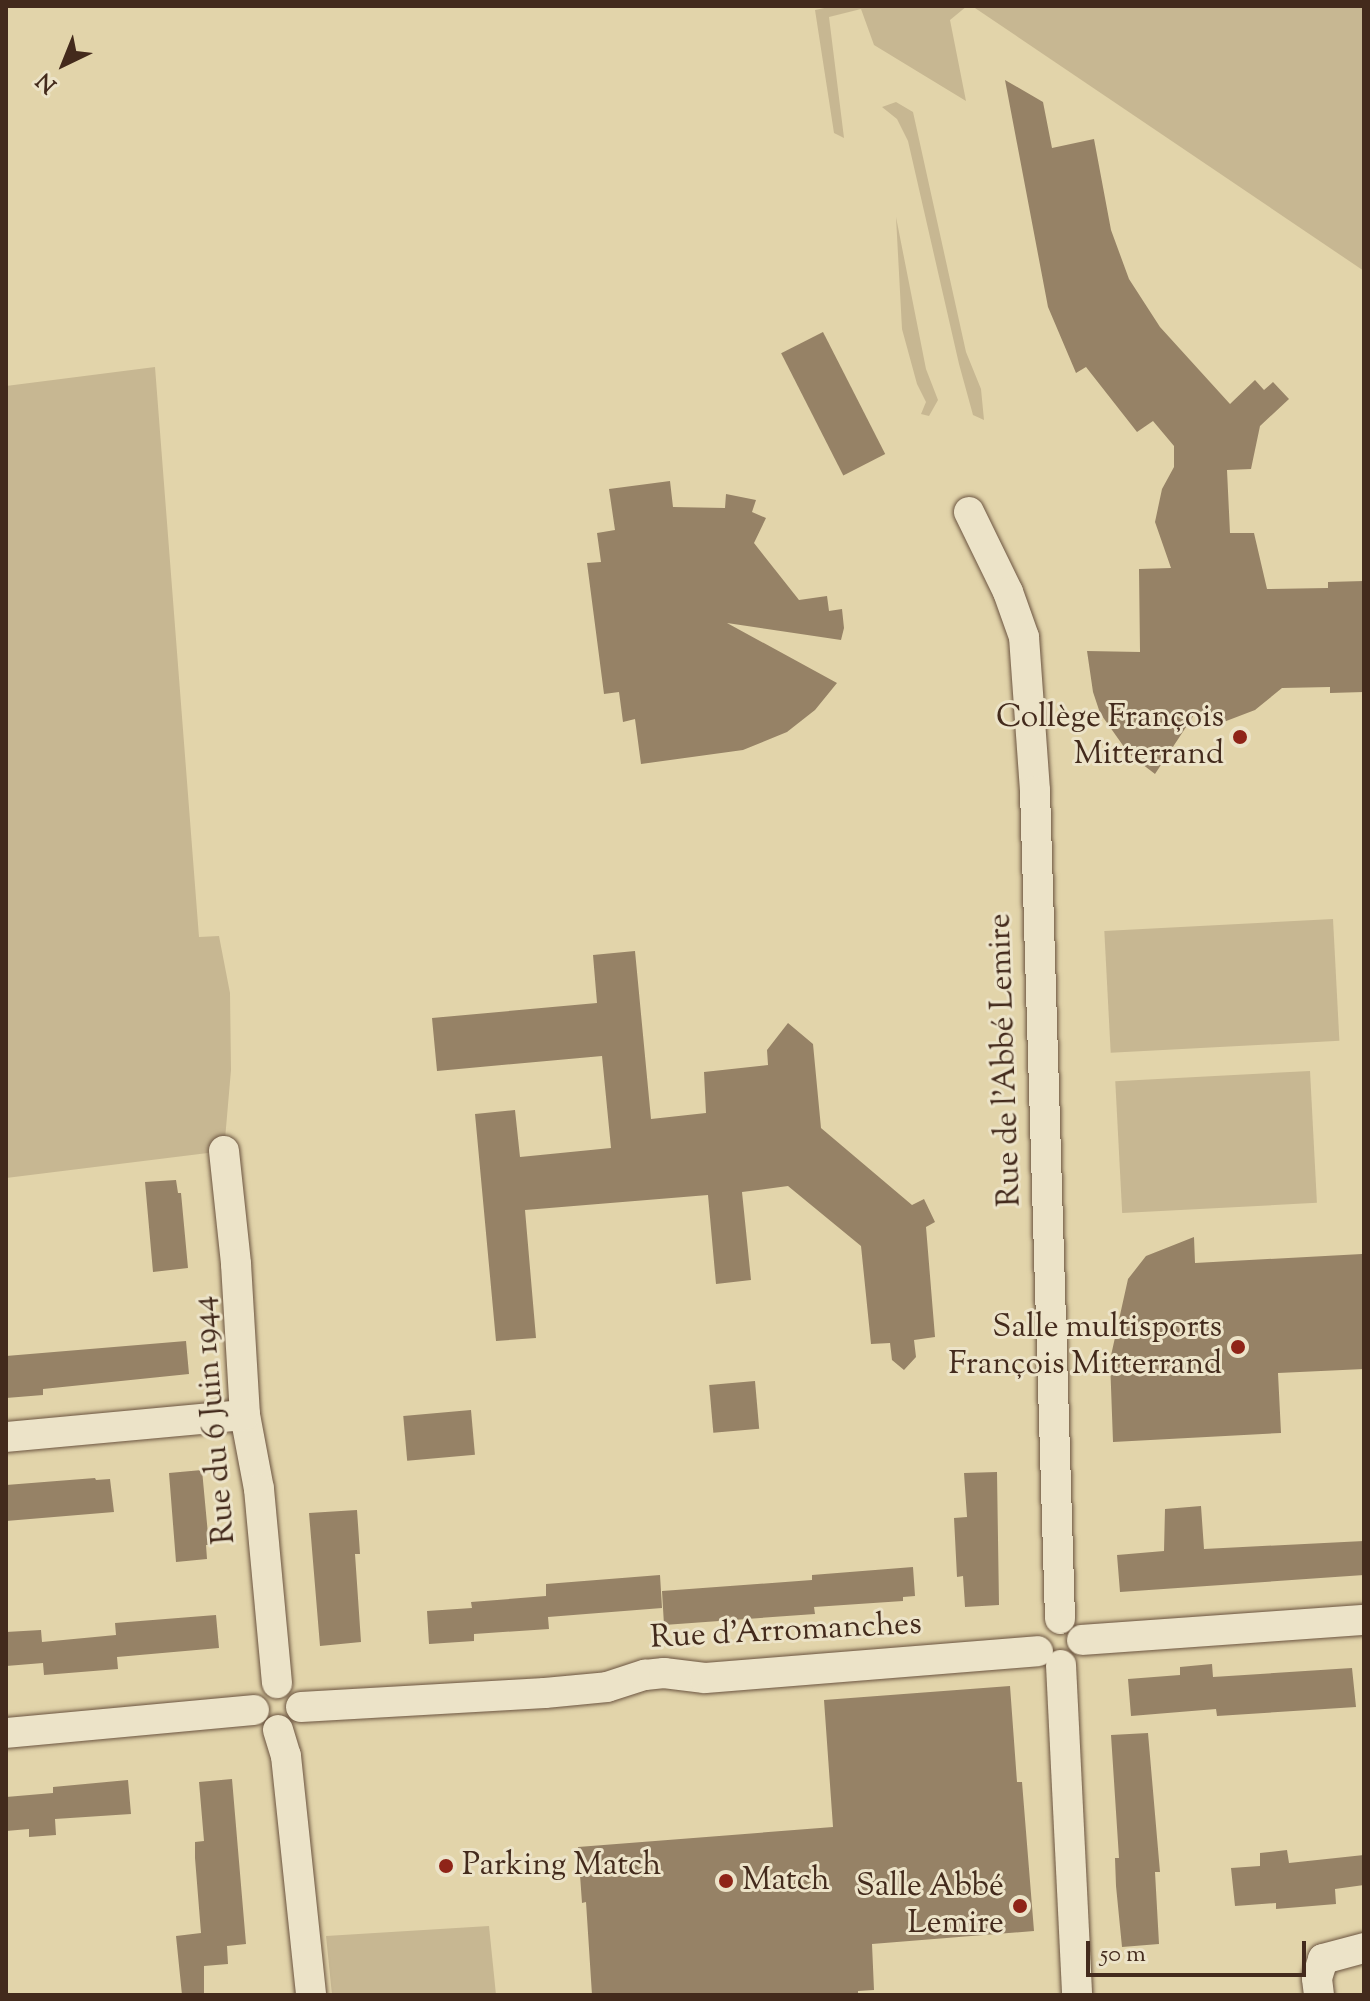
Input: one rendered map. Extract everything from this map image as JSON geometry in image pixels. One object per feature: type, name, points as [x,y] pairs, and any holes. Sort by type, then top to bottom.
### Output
[{"type":"street","name":"Rue de l'Abbé Lemire","points":[[969,512],[1008,592],[1024,637],[1035,791],[1060,1619]]},
{"type":"street","name":"Rue du 6 Juin 1944","points":[[224,1151],[236,1264],[245,1415],[259,1489],[277,1683]]},
{"type":"street","points":[[6,1437],[245,1415]]},
{"type":"street","points":[[1049,1658],[1075,1659],[1082,1640],[1077,1627],[1060,1619],[1040,1629],[1049,1658],[1077,1995]]},
{"type":"street","points":[[1082,1640],[1364,1620]]},
{"type":"street","name":"Rue d'Arromanches","points":[[301,1707],[545,1693],[607,1687],[645,1675],[664,1673],[705,1678],[1049,1658]]},
{"type":"street","points":[[277,1683],[289,1686],[298,1694],[301,1707],[298,1718],[290,1727],[278,1730],[267,1728],[254,1710],[256,1697],[264,1687],[277,1683]]},
{"type":"street","points":[[6,1733],[254,1710]]},
{"type":"street","points":[[278,1730],[286,1756],[311,1995]]},
{"type":"street","points":[[1319,1995],[1317,1978],[1323,1959],[1364,1948]]},
{"type":"shaded area","points":[[834,6],[967,6],[950,20],[966,101],[874,45],[861,9],[829,17],[844,138],[834,133],[815,10]]},
{"type":"shaded area","points":[[972,6],[1364,6],[1364,271]]},
{"type":"shaded area","points":[[896,102],[913,112],[966,352],[981,389],[984,420],[973,415],[959,364],[908,141],[897,119],[882,107]]},
{"type":"shaded area","points":[[896,217],[926,369],[938,400],[929,416],[921,414],[926,402],[917,384],[902,329]]},
{"type":"shaded area","points":[[155,367],[199,937],[219,936],[230,993],[231,1070],[224,1151],[6,1178],[6,386]]},
{"type":"shaded area","points":[[1333,919],[1339,1041],[1111,1053],[1104,931]]},
{"type":"shaded area","points":[[1310,1071],[1317,1203],[1122,1213],[1115,1081]]},
{"type":"shaded area","points":[[489,1926],[496,1995],[332,1995],[326,1936]]},
{"type":"building","points":[[1005,80],[1043,102],[1052,148],[1094,139],[1111,230],[1129,279],[1160,327],[1230,404],[1255,380],[1264,390],[1273,382],[1289,399],[1260,426],[1251,469],[1227,470],[1230,533],[1254,533],[1267,589],[1328,588],[1328,582],[1364,581],[1364,692],[1330,693],[1330,687],[1282,688],[1255,710],[1221,723],[1194,715],[1155,774],[1129,754],[1100,713],[1093,692],[1087,651],[1140,652],[1139,569],[1171,568],[1155,522],[1162,489],[1174,467],[1174,446],[1153,421],[1137,432],[1086,367],[1076,373],[1048,307]]},
{"type":"building","points":[[823,332],[885,454],[843,475],[781,353]]},
{"type":"building","points":[[670,481],[673,507],[725,508],[726,494],[756,500],[752,512],[766,518],[754,543],[799,600],[827,596],[829,611],[842,609],[844,628],[841,640],[727,623],[837,683],[815,710],[787,732],[743,750],[641,764],[635,719],[623,722],[619,692],[604,694],[587,563],[601,562],[597,533],[615,530],[609,489]]},
{"type":"building","points":[[635,951],[651,1119],[706,1113],[704,1072],[768,1065],[767,1050],[788,1023],[813,1044],[821,1128],[912,1205],[924,1199],[935,1222],[926,1227],[935,1337],[914,1340],[916,1357],[904,1370],[892,1360],[890,1343],[871,1344],[861,1246],[788,1186],[742,1192],[751,1280],[716,1284],[708,1195],[525,1210],[536,1338],[496,1341],[475,1114],[515,1110],[520,1157],[611,1148],[602,1056],[437,1071],[432,1018],[597,1003],[593,955]]},
{"type":"building","points":[[176,1180],[178,1193],[181,1193],[188,1268],[153,1272],[145,1182]]},
{"type":"building","name":"Salle multisports François Mitterrand","points":[[1194,1237],[1195,1263],[1362,1254],[1364,1369],[1278,1373],[1281,1433],[1113,1442],[1110,1360],[1128,1279],[1146,1256]]},
{"type":"building","points":[[186,1341],[189,1374],[43,1389],[43,1395],[6,1398],[6,1356]]},
{"type":"building","points":[[755,1381],[759,1429],[713,1433],[709,1385]]},
{"type":"building","points":[[471,1410],[475,1455],[407,1461],[403,1416]]},
{"type":"building","points":[[202,1470],[209,1545],[206,1545],[207,1559],[176,1562],[169,1473]]},
{"type":"building","points":[[997,1472],[999,1605],[965,1607],[963,1576],[957,1577],[954,1518],[967,1517],[964,1473]]},
{"type":"building","points":[[110,1479],[114,1512],[6,1521],[6,1485]]},
{"type":"building","points":[[1201,1506],[1204,1549],[1364,1541],[1364,1575],[1120,1592],[1117,1555],[1164,1551],[1165,1509]]},
{"type":"building","points":[[357,1510],[360,1554],[355,1554],[361,1642],[320,1646],[309,1513]]},
{"type":"building","points":[[913,1567],[915,1596],[903,1597],[903,1601],[814,1607],[815,1614],[664,1625],[662,1591],[812,1580],[812,1575]]},
{"type":"building","points":[[660,1575],[662,1608],[548,1617],[549,1629],[474,1634],[474,1641],[429,1644],[427,1611],[472,1608],[471,1602],[546,1596],[546,1584]]},
{"type":"building","points":[[216,1615],[219,1648],[117,1657],[118,1669],[44,1675],[43,1663],[6,1666],[6,1632],[41,1630],[42,1642],[116,1635],[115,1623]]},
{"type":"building","points":[[1212,1664],[1213,1677],[1352,1668],[1356,1707],[1217,1716],[1216,1709],[1131,1716],[1128,1679],[1180,1675],[1180,1667]]},
{"type":"building","points":[[1010,1686],[1017,1782],[1022,1782],[1034,1931],[872,1944],[874,1990],[858,1991],[858,1995],[592,1995],[586,1902],[582,1903],[578,1847],[833,1827],[824,1700]]},
{"type":"building","points":[[1148,1733],[1160,1872],[1155,1872],[1159,1944],[1122,1947],[1116,1886],[1115,1858],[1119,1858],[1111,1735]]},
{"type":"building","points":[[232,1779],[246,1944],[227,1946],[228,1964],[204,1966],[204,1995],[182,1995],[176,1936],[201,1933],[195,1858],[195,1842],[204,1841],[199,1782]]},
{"type":"building","points":[[128,1780],[131,1814],[55,1819],[56,1835],[29,1837],[29,1829],[6,1831],[6,1797],[53,1793],[53,1787]]},
{"type":"building","points":[[1287,1850],[1289,1863],[1364,1855],[1364,1885],[1335,1889],[1336,1904],[1276,1909],[1276,1903],[1235,1906],[1231,1868],[1260,1866],[1260,1853]]},
{"type":"place","name":"Collège François Mitterrand","points":[[1240,737]]},
{"type":"place","name":"Salle multisports François Mitterrand","points":[[1238,1347]]},
{"type":"place","name":"Parking Match","points":[[446,1866]]},
{"type":"place","name":"Match","points":[[726,1881]]},
{"type":"place","name":"Salle Abbé Lemire","points":[[1020,1906]]}]
